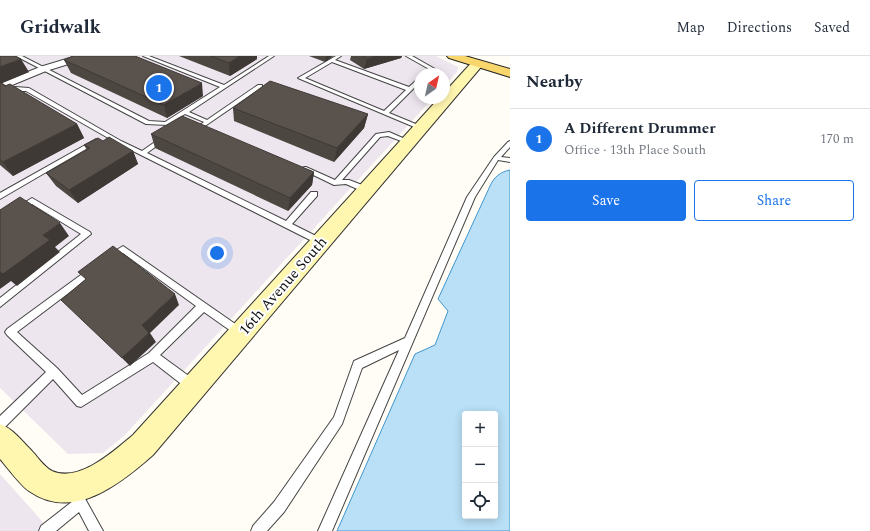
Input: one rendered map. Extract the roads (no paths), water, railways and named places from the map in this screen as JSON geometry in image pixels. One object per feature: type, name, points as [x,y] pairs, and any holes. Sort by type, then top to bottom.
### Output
[{"type":"main road","points":[[453,56],[510,73]]},
{"type":"street","points":[[61,56],[72,61]]},
{"type":"street","points":[[0,87],[43,69],[85,56]]},
{"type":"street","name":"16th Avenue South","points":[[77,495],[98,479],[121,465],[143,444],[477,64]]},
{"type":"street","points":[[0,438],[40,481],[77,495]]},
{"type":"lane","points":[[18,56],[148,123],[166,124],[272,56]]},
{"type":"lane","points":[[145,56],[224,87]]},
{"type":"lane","points":[[339,56],[333,61],[301,78],[385,113],[415,135]]},
{"type":"lane","points":[[408,56],[430,68]]},
{"type":"lane","points":[[333,61],[409,89]]},
{"type":"lane","points":[[385,113],[414,85]]},
{"type":"lane","points":[[209,129],[198,126],[208,122],[260,86]]},
{"type":"lane","points":[[0,94],[15,89],[27,89],[142,153],[321,242]]},
{"type":"lane","points":[[185,112],[208,122]]},
{"type":"lane","points":[[0,196],[106,134]]},
{"type":"lane","points":[[336,183],[378,135],[415,135]]},
{"type":"lane","points":[[142,153],[168,136]]},
{"type":"lane","points":[[325,531],[471,197],[496,158],[510,144]]},
{"type":"lane","points":[[496,158],[510,160]]},
{"type":"lane","points":[[294,165],[336,183],[347,182],[367,190]]},
{"type":"lane","points":[[287,225],[314,194]]},
{"type":"lane","points":[[0,222],[32,201],[87,234],[0,303]]},
{"type":"lane","points":[[203,306],[153,356],[81,402],[53,372],[10,332],[123,249],[242,333]]},
{"type":"lane","points":[[258,531],[279,507],[338,420],[358,365],[408,341]]},
{"type":"lane","points":[[153,356],[194,387]]},
{"type":"lane","points":[[0,424],[53,372]]},
{"type":"lane","points":[[46,531],[77,495],[96,531]]},
{"type":"water","points":[[510,170],[510,531],[337,531],[415,354],[435,345],[448,311],[438,299],[492,183],[498,175]]},
{"type":"place","name":"A Different Drummer","points":[[159,88]]}]
